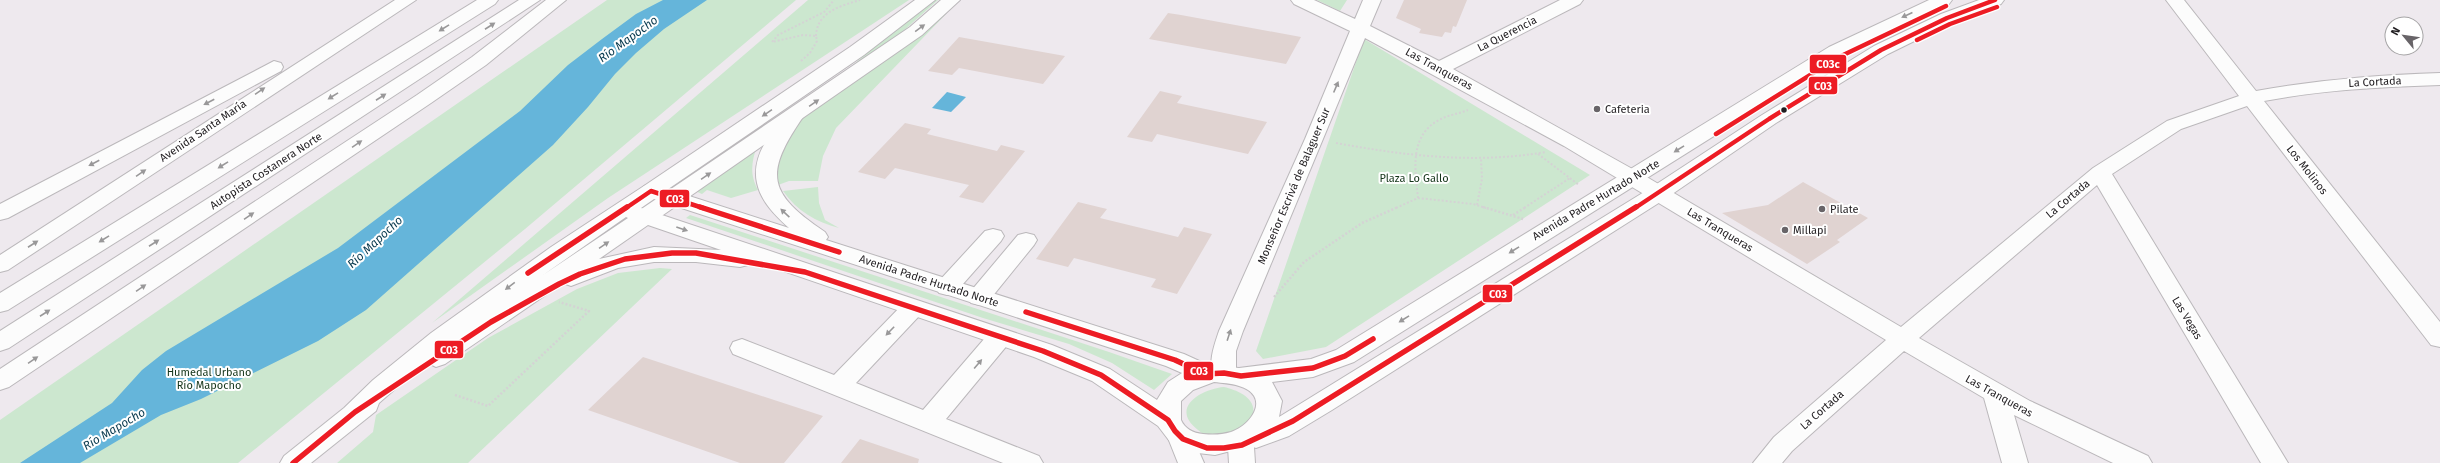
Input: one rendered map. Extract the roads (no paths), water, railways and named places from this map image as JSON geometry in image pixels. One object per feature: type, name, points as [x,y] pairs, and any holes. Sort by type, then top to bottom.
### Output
[{"type":"main road","name":"Avenida Santa María","points":[[0,213],[406,0]]},
{"type":"main road","name":"Avenida Santa María","points":[[0,265],[100,201],[276,81],[406,0]]},
{"type":"main road","points":[[0,304],[489,0]]},
{"type":"main road","name":"Autopista Costanera Norte","points":[[0,342],[531,0]]},
{"type":"main road","points":[[0,382],[424,99],[479,61],[557,0]]},
{"type":"main road","points":[[355,412],[377,388],[431,345],[518,280],[857,51],[926,0]]},
{"type":"main road","points":[[293,463],[355,412],[491,322],[793,117],[921,27],[951,0]]},
{"type":"main road","name":"Las Tranqueras","points":[[1300,0],[1361,28],[1440,68],[1657,194],[1996,395],[2087,441],[2139,463]]},
{"type":"main road","name":"Monseñor Escrivá de Balaguer Sur","points":[[1223,375],[1224,351],[1230,330],[1315,139],[1372,0]]},
{"type":"main road","name":"La Querencia","points":[[1440,68],[1574,0]]},
{"type":"main road","name":"Avenida Padre Hurtado Norte","points":[[651,191],[674,197],[947,287],[1223,375],[1313,368],[1345,356],[1836,51],[1943,0]]},
{"type":"main road","points":[[623,209],[805,272],[1043,351],[1101,376],[1199,448],[1220,450],[1247,449],[1657,194],[1770,119],[1881,50],[1947,18],[1995,0]]},
{"type":"main road","name":"Los Molinos","points":[[2175,0],[2440,339]]},
{"type":"main road","points":[[2432,79],[2440,96]]},
{"type":"main road","name":"La Cortada","points":[[1766,463],[1783,444],[1903,339],[2100,172],[2174,125],[2251,98],[2336,84],[2432,79]]},
{"type":"main road","points":[[793,117],[782,130],[769,154],[766,179],[769,191],[782,211],[799,225],[853,256]]},
{"type":"main road","name":"Las Vegas","points":[[2100,172],[2275,463]]},
{"type":"main road","points":[[947,287],[993,236]]},
{"type":"main road","points":[[979,297],[1026,240]]},
{"type":"main road","points":[[491,322],[580,274],[610,264],[647,255],[696,253],[805,272]]},
{"type":"main road","points":[[838,386],[913,308]]},
{"type":"main road","points":[[928,422],[1000,337]]},
{"type":"main road","points":[[742,348],[1030,463]]},
{"type":"main road","points":[[1191,463],[1174,429],[1167,408],[1171,397],[1179,387],[1191,379],[1223,375],[1254,383],[1264,393],[1270,404],[1270,416],[1266,428],[1247,449]]},
{"type":"main road","points":[[1996,395],[2015,463]]},
{"type":"water","name":"Río Mapocho","points":[[663,0],[707,0],[664,29],[636,53],[615,74],[588,107],[553,145],[366,310],[318,341],[201,399],[161,415],[80,463],[20,463],[112,403],[142,370],[166,351],[338,248],[520,111],[568,65],[602,39],[636,14]]},
{"type":"water","points":[[947,92],[966,97],[951,112],[932,108]]},
{"type":"place","name":"Cafeteria","points":[[1597,109]]},
{"type":"place","name":"Pilate","points":[[1822,209]]},
{"type":"place","name":"Millapi","points":[[1785,230]]},
{"type":"park label","name":"Plaza Lo Gallo","points":[[1414,178]]},
{"type":"park label","name":"Humedal Urbano Río Mapocho","points":[[209,378]]}]
